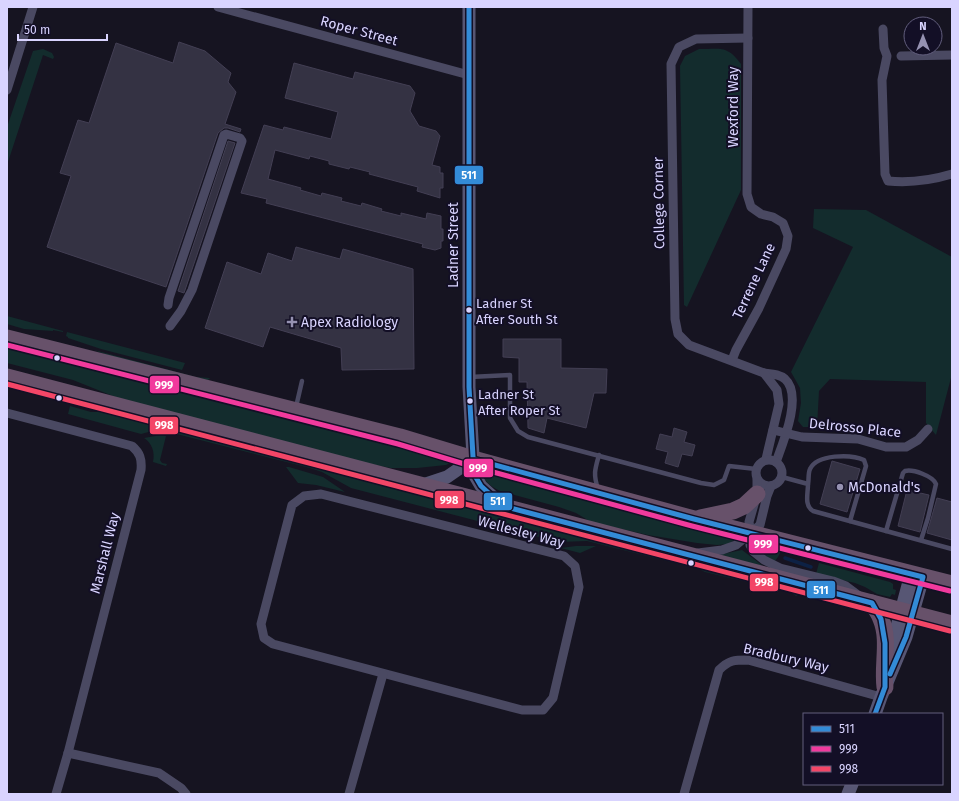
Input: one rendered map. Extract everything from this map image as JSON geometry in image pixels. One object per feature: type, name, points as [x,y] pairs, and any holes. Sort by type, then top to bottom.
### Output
[{"type":"highway","points":[[7,338],[400,437],[473,459],[694,519],[952,584]]},
{"type":"highway","points":[[7,377],[952,624]]},
{"type":"highway","points":[[694,519],[733,511],[744,506],[762,487]]},
{"type":"highway","points":[[872,603],[881,620],[885,643],[883,692]]},
{"type":"street","points":[[7,90],[33,7]]},
{"type":"street","name":"Roper Street","points":[[218,7],[469,75]]},
{"type":"street","name":"Ladner Street","points":[[469,7],[469,377],[474,474],[481,486],[503,506]]},
{"type":"street","name":"Wexford Way","points":[[748,7],[747,194],[751,207]]},
{"type":"street","points":[[882,29],[884,48],[887,56],[882,80],[885,174],[888,181],[904,183],[943,177],[952,174]]},
{"type":"street","name":"College Corner","points":[[748,38],[696,39],[679,47],[671,64],[675,319],[678,334],[689,345],[764,373],[777,375],[784,378],[791,389],[792,405],[786,433],[776,462]]},
{"type":"street","points":[[901,56],[952,56]]},
{"type":"street","points":[[168,305],[169,298],[224,135],[226,134],[240,138],[242,141],[192,290],[181,311],[170,326]]},
{"type":"street","name":"Terrene Lane","points":[[732,360],[759,308],[786,249],[788,236],[782,223],[773,217],[761,214],[751,207]]},
{"type":"street","points":[[764,373],[777,390],[779,396],[779,404],[766,459]]},
{"type":"street","name":"Marshall Way","points":[[7,413],[132,446],[140,455],[142,462],[68,753],[56,794]]},
{"type":"street","name":"Delrosso Place","points":[[773,430],[802,437],[858,439],[886,447],[906,447],[918,440],[928,429]]},
{"type":"street","points":[[424,485],[447,477],[473,459]]},
{"type":"street","points":[[662,548],[696,554],[722,550],[736,545],[760,525],[766,496],[755,476],[756,469],[761,461],[766,459],[772,460],[782,469],[782,477],[776,484],[762,487]]},
{"type":"street","points":[[762,487],[749,522],[751,549],[759,557],[780,568],[841,584],[872,603]]},
{"type":"street","name":"Wellesley Way","points":[[321,494],[557,554],[564,556],[575,566],[579,587],[553,698],[543,710],[522,710],[383,674],[273,644],[264,638],[261,624],[292,505],[304,496],[321,494]]},
{"type":"street","points":[[875,713],[906,637],[907,612],[917,575]]},
{"type":"street","name":"Bradbury Way","points":[[684,794],[719,670],[725,664],[734,660],[748,660],[883,692]]},
{"type":"street","points":[[349,794],[383,674]]},
{"type":"street","points":[[68,753],[159,773],[181,788],[186,794]]},
{"type":"lane","points":[[887,56],[901,56]]},
{"type":"lane","points":[[469,377],[510,375],[510,418],[518,431],[528,437],[701,483],[714,485],[724,480],[729,466],[756,469]]},
{"type":"lane","points":[[295,410],[302,381]]},
{"type":"lane","points":[[599,456],[594,471],[594,479],[599,492]]},
{"type":"lane","points":[[850,521],[866,466],[864,460],[858,458],[827,457],[816,461],[809,469],[808,484],[807,504],[813,511],[952,549]]},
{"type":"lane","points":[[886,531],[903,473],[910,470],[929,476],[936,484],[921,540]]},
{"type":"lane","points":[[782,477],[808,484]]},
{"type":"green space","points":[[43,49],[52,53],[54,57],[53,59],[43,55],[7,165],[7,127],[33,51]]},
{"type":"green space","points":[[699,49],[723,49],[732,54],[741,64],[741,190],[687,307],[684,305],[680,66],[685,56]]},
{"type":"green space","points":[[814,209],[866,210],[952,257],[952,374],[936,435],[926,423],[926,382],[830,379],[819,391],[817,427],[803,427],[798,421],[801,403],[800,388],[791,372],[853,247],[813,228]]},
{"type":"green space","points":[[7,316],[63,332],[53,330],[24,329],[7,324]]},
{"type":"green space","points":[[67,332],[185,363],[182,370],[101,349],[68,338],[66,336]]},
{"type":"green space","points":[[7,345],[449,460],[450,463],[446,465],[417,468],[391,468],[356,461],[118,398],[73,380],[7,363]]},
{"type":"green space","points":[[94,350],[196,377],[210,378],[208,380],[115,358]]},
{"type":"green space","points":[[70,406],[91,412],[107,412],[688,562],[687,566],[587,541],[558,542],[351,488],[322,472],[310,468],[165,431],[152,431],[141,434],[68,414]]},
{"type":"green space","points":[[161,435],[166,436],[160,460],[162,463],[167,464],[166,466],[153,462],[154,455],[152,448],[149,442],[144,438]]},
{"type":"green space","points":[[286,467],[323,477],[345,492],[316,485],[298,483]]},
{"type":"green space","points":[[479,470],[737,539],[727,544],[717,545],[697,543],[648,535],[591,522],[576,513],[559,507],[500,491],[487,482]]},
{"type":"green space","points":[[755,542],[782,549],[775,561],[758,552],[753,544]]},
{"type":"green space","points":[[596,546],[580,553],[561,548]]},
{"type":"green space","points":[[742,550],[763,566],[718,555]]},
{"type":"green space","points":[[819,563],[890,582],[893,584],[893,589],[896,590],[895,595],[892,594],[890,597],[877,594],[855,583],[816,574]]},
{"type":"green space","points":[[703,565],[783,587],[798,595],[796,596],[790,592],[705,572],[701,570]]},
{"type":"green space","points":[[854,605],[862,607],[873,615],[840,606]]},
{"type":"building","points":[[179,42],[205,51],[231,73],[228,82],[236,92],[225,124],[241,129],[240,132],[224,128],[218,133],[166,287],[47,247],[71,176],[60,173],[78,120],[89,123],[116,43],[173,63]]},
{"type":"building","points":[[294,63],[353,79],[355,72],[410,86],[415,93],[410,111],[419,126],[436,131],[440,136],[432,165],[440,167],[440,173],[443,173],[443,188],[440,188],[440,198],[417,191],[418,187],[369,174],[370,172],[329,164],[329,161],[310,156],[309,159],[275,150],[268,179],[301,188],[300,190],[321,196],[322,193],[342,198],[341,201],[361,206],[362,203],[382,209],[381,211],[401,216],[401,213],[426,219],[427,213],[441,216],[443,241],[441,241],[441,248],[435,250],[422,247],[423,244],[266,203],[267,199],[241,193],[264,125],[283,130],[284,127],[331,139],[338,112],[285,98]]},
{"type":"building","points":[[228,141],[235,143],[184,293],[178,291]]},
{"type":"building","points":[[296,247],[340,259],[343,249],[413,269],[414,369],[342,370],[341,348],[270,327],[263,347],[205,328],[227,262],[261,274],[268,253],[292,261]]},
{"type":"building","points":[[503,339],[561,339],[561,368],[607,369],[606,393],[594,393],[586,428],[547,418],[544,433],[528,428],[527,382],[519,382],[519,358],[503,357]]},
{"type":"building","points":[[674,428],[687,432],[684,442],[695,445],[692,456],[682,454],[678,467],[665,463],[668,452],[656,449],[660,434],[672,437]]},
{"type":"building","name":"McDonald's","points":[[832,461],[860,469],[847,512],[820,504]]},
{"type":"building","points":[[907,490],[929,495],[920,532],[898,526]]},
{"type":"building","points":[[937,498],[952,502],[952,540],[927,533]]},
{"type":"waterway","points":[[785,558],[811,567]]},
{"type":"transit line","name":"511","points":[[469,7],[469,387],[474,474],[481,486],[503,506],[872,603],[881,619],[885,643],[885,687],[875,713]]},
{"type":"transit line","name":"999","points":[[7,345],[398,444],[471,466],[692,526],[950,591]]},
{"type":"transit line","name":"998","points":[[7,384],[950,631]]},
{"type":"transit line","name":"511","points":[[473,459],[694,519],[923,577],[906,637],[890,674]]},
{"type":"place","name":"Ladner St After South St","points":[[469,310]]},
{"type":"place","name":"Apex Radiology","points":[[292,322]]},
{"type":"place","name":"Ladner St After Roper St","points":[[470,401]]},
{"type":"place","name":"McDonald's","points":[[840,487]]}]
